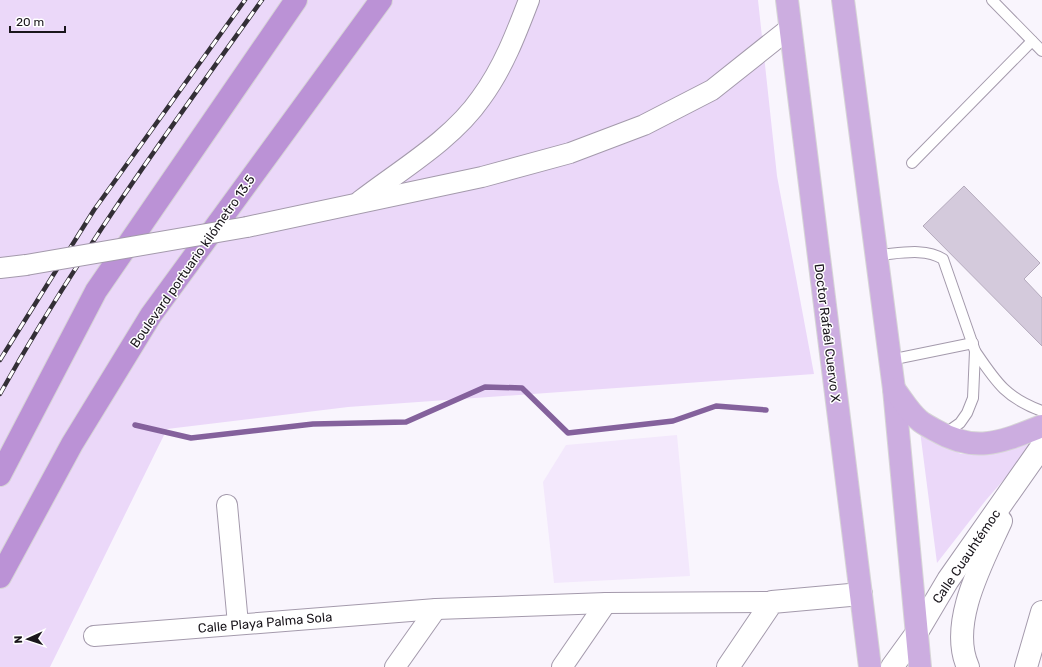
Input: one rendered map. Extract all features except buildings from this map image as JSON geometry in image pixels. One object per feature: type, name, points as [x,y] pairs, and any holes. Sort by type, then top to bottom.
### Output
[{"type":"highway","points":[[0,475],[96,291],[296,0]]},
{"type":"highway","name":"Boulevard portuario kilómetro 13.5","points":[[0,577],[72,444],[151,314],[381,0]]},
{"type":"main road","name":"Doctor Rafaél Cuervo X","points":[[787,0],[870,667]]},
{"type":"main road","points":[[843,0],[894,389],[920,667]]},
{"type":"main road","points":[[894,389],[918,420],[943,435],[963,443],[988,444],[1014,437],[1042,426]]},
{"type":"main road","name":"Calle Cuauhtémoc","points":[[892,667],[916,634],[948,580],[1042,446]]},
{"type":"main road","points":[[968,667],[962,650],[965,609],[984,559],[1023,474]]},
{"type":"main road","points":[[728,667],[772,602],[861,594]]},
{"type":"main road","points":[[1026,667],[1040,622]]},
{"type":"street","points":[[354,205],[450,133],[481,99],[509,52],[529,0]]},
{"type":"street","points":[[0,268],[26,265],[247,227],[482,176],[570,153],[644,126],[712,90],[790,28]]},
{"type":"street","points":[[227,505],[238,624]]},
{"type":"street","name":"Calle Playa Palma Sola","points":[[94,636],[436,609],[606,603],[772,602]]},
{"type":"street","points":[[562,667],[606,603]]},
{"type":"street","points":[[395,667],[436,609]]},
{"type":"lane","points":[[992,0],[1042,52]]},
{"type":"lane","points":[[912,163],[1032,41]]},
{"type":"lane","points":[[876,255],[924,252],[934,254],[943,259],[974,347],[993,378],[1009,395],[1024,405],[1042,411]]},
{"type":"lane","points":[[890,360],[974,347]]},
{"type":"lane","points":[[943,435],[960,423],[967,413],[973,398],[974,347]]},
{"type":"shaded area","points":[[0,0],[758,0],[777,176],[814,374],[348,407],[167,429],[50,667],[0,667]]},
{"type":"shaded area","points":[[920,431],[961,454],[1036,443],[986,500],[937,563]]},
{"type":"shaded area","points":[[677,435],[690,576],[554,583],[543,482],[566,445]]},
{"type":"waterway","points":[[135,425],[191,438],[313,424],[406,422],[485,387],[522,388],[568,433],[673,421],[716,406],[766,410]]},
{"type":"railway","points":[[0,360],[94,210],[245,0]]},
{"type":"railway","points":[[0,394],[60,292],[92,242],[193,96],[262,0]]}]
